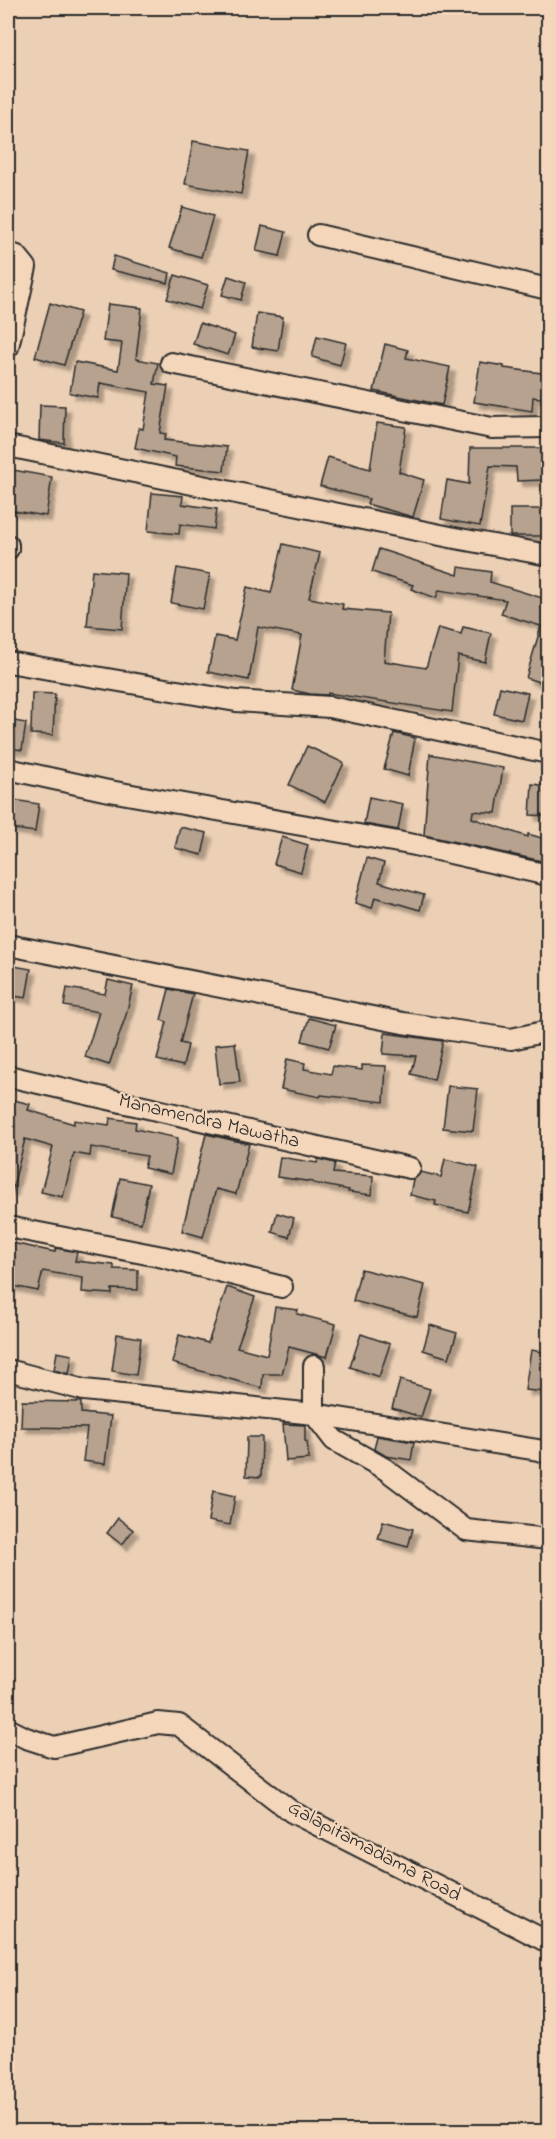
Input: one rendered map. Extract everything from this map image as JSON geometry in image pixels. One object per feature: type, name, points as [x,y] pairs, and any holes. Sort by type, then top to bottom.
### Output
[{"type":"street","points":[[318,236],[549,289]]},
{"type":"street","points":[[8,253],[17,256],[26,267],[8,347]]},
{"type":"street","points":[[171,363],[492,428],[549,427]]},
{"type":"street","points":[[8,446],[443,536],[549,555]]},
{"type":"street","points":[[8,662],[236,701],[330,707],[549,753]]},
{"type":"street","points":[[8,769],[104,790],[415,845],[549,875]]},
{"type":"street","points":[[8,945],[403,1023],[511,1039],[549,1031]]},
{"type":"street","name":"Manamendra Mawatha","points":[[8,1076],[410,1168]]},
{"type":"street","points":[[8,1227],[163,1257],[282,1287]]},
{"type":"street","points":[[315,1366],[314,1414],[334,1440],[385,1469],[466,1530],[549,1539]]},
{"type":"street","points":[[8,1370],[84,1390],[314,1414],[549,1453]]},
{"type":"street","name":"Galapitamadama Road","points":[[8,1729],[26,1738],[54,1747],[158,1724],[179,1725],[292,1812],[549,1942]]},
{"type":"building","points":[[193,141],[249,151],[241,194],[185,184]]},
{"type":"building","points":[[182,207],[213,216],[201,257],[169,248]]},
{"type":"building","points":[[262,226],[286,232],[280,256],[256,251]]},
{"type":"building","points":[[114,256],[170,273],[168,283],[111,270]]},
{"type":"building","points":[[175,275],[208,285],[200,309],[167,299]]},
{"type":"building","points":[[228,276],[246,282],[241,300],[222,295]]},
{"type":"building","points":[[50,303],[80,312],[64,365],[35,357]]},
{"type":"building","points":[[108,304],[142,308],[136,359],[158,363],[154,384],[168,386],[160,433],[166,434],[164,440],[227,447],[224,471],[175,466],[176,457],[135,448],[139,428],[143,429],[149,392],[100,383],[98,398],[70,393],[75,362],[118,370],[122,343],[103,341]]},
{"type":"building","points":[[257,313],[283,317],[278,351],[252,347]]},
{"type":"building","points":[[200,323],[235,335],[228,355],[193,344]]},
{"type":"building","points":[[317,336],[346,343],[340,365],[312,357]]},
{"type":"building","points":[[385,344],[408,350],[406,358],[450,367],[442,405],[374,391]]},
{"type":"building","points":[[480,362],[549,374],[549,399],[533,397],[532,411],[474,402]]},
{"type":"building","points":[[40,405],[65,406],[64,443],[39,440]]},
{"type":"building","points":[[377,423],[406,427],[399,472],[424,480],[413,517],[367,504],[369,499],[320,486],[328,457],[370,469]]},
{"type":"building","points":[[470,448],[541,448],[543,480],[517,481],[516,467],[490,466],[480,526],[441,519],[447,480],[469,484]]},
{"type":"building","points":[[13,470],[52,477],[46,516],[8,510]]},
{"type":"building","points":[[152,493],[183,496],[182,504],[217,509],[214,529],[180,524],[179,534],[148,531]]},
{"type":"building","points":[[510,509],[548,509],[548,536],[510,536]]},
{"type":"building","points":[[283,544],[320,553],[309,598],[343,604],[342,609],[388,613],[384,661],[426,668],[438,628],[461,634],[463,627],[491,633],[485,662],[458,656],[452,712],[328,693],[328,695],[310,694],[292,690],[302,635],[258,627],[249,680],[208,672],[215,636],[235,640],[247,587],[271,593]]},
{"type":"building","points":[[379,549],[458,575],[459,567],[491,572],[490,582],[549,600],[549,685],[526,678],[541,626],[501,614],[506,600],[439,590],[436,598],[411,589],[413,585],[372,572]]},
{"type":"building","points":[[177,568],[210,574],[203,609],[171,603]]},
{"type":"building","points":[[92,570],[126,573],[122,629],[87,626]]},
{"type":"building","points":[[500,687],[528,693],[522,720],[494,714]]},
{"type":"building","points":[[32,693],[55,694],[53,735],[31,734]]},
{"type":"building","points":[[8,720],[26,723],[22,750],[8,748]]},
{"type":"building","points":[[394,733],[415,738],[408,776],[384,769]]},
{"type":"building","points":[[307,746],[344,763],[325,802],[289,785]]},
{"type":"building","points":[[430,754],[503,768],[496,813],[473,811],[472,818],[528,837],[528,834],[549,840],[546,862],[424,835]]},
{"type":"building","points":[[532,784],[549,786],[549,816],[530,815]]},
{"type":"building","points":[[369,797],[403,804],[398,830],[364,824]]},
{"type":"building","points":[[8,799],[39,804],[35,832],[8,828]]},
{"type":"building","points":[[180,827],[207,833],[202,855],[175,848]]},
{"type":"building","points":[[282,837],[308,845],[301,872],[274,864]]},
{"type":"building","points":[[367,858],[384,863],[379,882],[424,895],[420,910],[375,897],[372,908],[355,903]]},
{"type":"building","points":[[8,965],[31,969],[26,998],[8,995]]},
{"type":"building","points":[[108,980],[133,986],[109,1065],[85,1057],[99,1012],[64,1006],[67,988],[105,994]]},
{"type":"building","points":[[169,989],[193,994],[180,1043],[188,1045],[183,1066],[157,1060],[167,1022],[161,1020]]},
{"type":"building","points":[[309,1018],[336,1025],[329,1048],[302,1041]]},
{"type":"building","points":[[385,1033],[443,1041],[434,1080],[411,1074],[416,1056],[383,1054]]},
{"type":"building","points":[[235,1043],[240,1082],[219,1084],[215,1045]]},
{"type":"building","points":[[287,1059],[305,1063],[304,1069],[331,1074],[333,1066],[362,1070],[362,1065],[386,1066],[384,1102],[321,1095],[320,1097],[281,1089]]},
{"type":"building","points":[[448,1086],[478,1089],[473,1131],[443,1128]]},
{"type":"building","points":[[14,1100],[30,1104],[28,1110],[74,1124],[74,1120],[109,1125],[110,1118],[136,1122],[135,1129],[178,1138],[171,1174],[144,1168],[147,1156],[91,1147],[90,1156],[74,1153],[63,1197],[41,1192],[53,1147],[25,1139],[12,1191],[8,1190],[8,1122]]},
{"type":"building","points":[[206,1134],[249,1144],[236,1194],[216,1189],[203,1237],[182,1231]]},
{"type":"building","points":[[280,1157],[317,1163],[318,1159],[335,1163],[333,1173],[373,1176],[372,1195],[277,1177]]},
{"type":"building","points":[[445,1159],[478,1167],[468,1212],[435,1205],[436,1201],[410,1195],[413,1179],[421,1172],[441,1177]]},
{"type":"building","points":[[120,1178],[149,1184],[141,1223],[112,1217]]},
{"type":"building","points":[[277,1213],[294,1218],[289,1237],[272,1232]]},
{"type":"building","points":[[8,1242],[55,1252],[56,1248],[77,1252],[75,1261],[114,1265],[114,1269],[138,1270],[138,1290],[112,1289],[112,1294],[82,1292],[83,1278],[43,1271],[38,1291],[8,1285]]},
{"type":"building","points":[[361,1269],[425,1285],[417,1317],[353,1301]]},
{"type":"building","points":[[227,1287],[255,1297],[237,1347],[267,1355],[275,1307],[298,1310],[297,1314],[336,1324],[327,1357],[289,1347],[282,1374],[263,1374],[262,1388],[172,1363],[179,1335],[208,1343]]},
{"type":"building","points":[[430,1325],[457,1333],[449,1358],[423,1350]]},
{"type":"building","points":[[117,1334],[141,1338],[136,1375],[112,1371]]},
{"type":"building","points":[[361,1334],[390,1344],[379,1377],[350,1367]]},
{"type":"building","points":[[531,1350],[549,1353],[545,1392],[525,1390]]},
{"type":"building","points":[[57,1352],[72,1355],[69,1374],[54,1370]]},
{"type":"building","points":[[400,1380],[430,1389],[421,1417],[392,1408]]},
{"type":"building","points":[[22,1401],[81,1402],[81,1413],[111,1416],[105,1464],[83,1461],[87,1428],[21,1427]]},
{"type":"building","points":[[283,1424],[305,1425],[305,1441],[309,1459],[286,1461]]},
{"type":"building","points":[[377,1436],[414,1442],[411,1460],[386,1456],[374,1449]]},
{"type":"building","points":[[247,1437],[262,1437],[261,1477],[246,1476]]},
{"type":"building","points":[[213,1491],[235,1496],[230,1525],[208,1521]]},
{"type":"building","points":[[118,1518],[133,1530],[122,1545],[107,1533]]},
{"type":"building","points":[[383,1521],[413,1529],[408,1547],[378,1539]]}]
